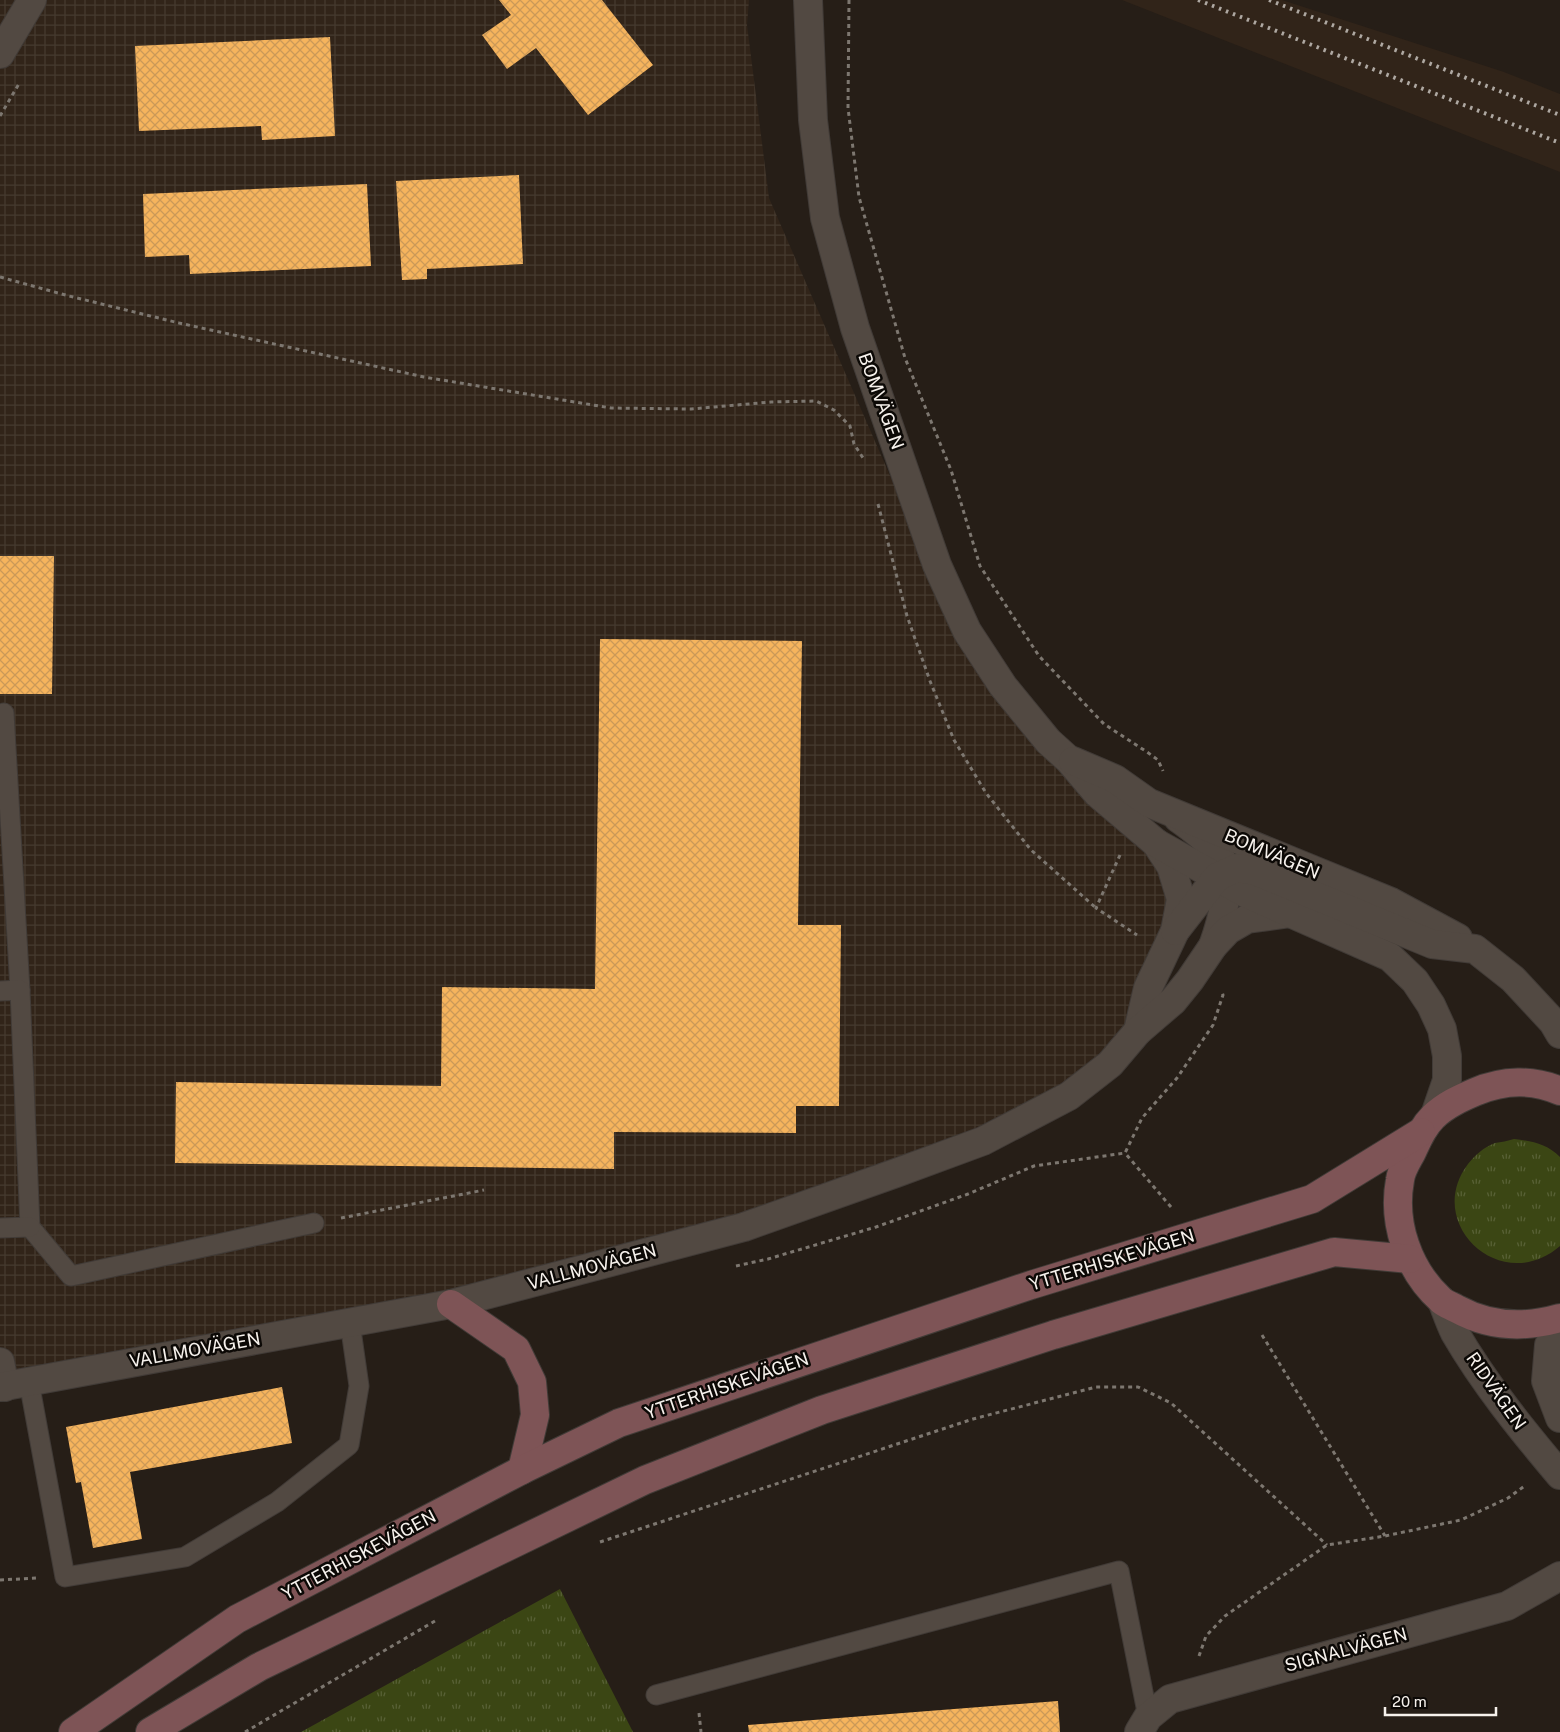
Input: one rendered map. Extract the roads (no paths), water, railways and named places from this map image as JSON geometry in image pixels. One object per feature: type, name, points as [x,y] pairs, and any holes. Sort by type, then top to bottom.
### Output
[{"type":"main road","name":"YTTERHISKEVÄGEN","points":[[73,1732],[236,1619],[522,1470],[619,1422],[1031,1285],[1312,1199],[1428,1123],[1457,1099],[1488,1086],[1520,1081],[1560,1091]]},
{"type":"main road","points":[[1428,1123],[1400,1178],[1397,1209],[1401,1235],[1410,1259],[1442,1301],[1470,1316],[1497,1323],[1517,1325],[1540,1324],[1560,1318]]},
{"type":"main road","points":[[150,1732],[259,1667],[627,1489],[822,1410],[1053,1335],[1334,1252],[1410,1259]]},
{"type":"main road","points":[[451,1304],[516,1349],[532,1382],[535,1415],[522,1470]]},
{"type":"street","points":[[0,54],[32,0]]},
{"type":"street","name":"BOMVÄGEN","points":[[808,0],[813,120],[825,218],[855,328],[937,565],[967,631],[1003,686],[1048,741],[1069,760],[1097,793],[1156,843],[1291,913],[1390,957],[1415,980],[1431,1005],[1442,1029],[1447,1056],[1447,1080],[1428,1123]]},
{"type":"street","name":"BOMVÄGEN","points":[[1069,760],[1115,779],[1159,807],[1391,902],[1475,949],[1513,979],[1553,1022],[1560,1034]]},
{"type":"street","points":[[1159,807],[1200,835],[1216,851],[1224,877],[1170,942]]},
{"type":"street","name":"VALLMOVÄGEN","points":[[1138,1031],[1148,988],[1170,942],[1181,899],[1171,866],[1156,843]]},
{"type":"street","name":"BOMVÄGEN","points":[[1224,877],[1237,868],[1255,871],[1432,944],[1475,949]]},
{"type":"street","name":"VALLMOVÄGEN","points":[[1213,946],[1222,923],[1224,877]]},
{"type":"street","name":"VALLMOVÄGEN","points":[[8,1380],[350,1323],[451,1304],[744,1227],[983,1141],[1069,1096],[1110,1064],[1138,1031],[1173,1001],[1213,946],[1228,930],[1247,919],[1291,913]]},
{"type":"street","name":"RIDVÄGEN","points":[[1442,1301],[1455,1331],[1483,1376],[1557,1471]]},
{"type":"street","points":[[1560,1323],[1549,1345],[1546,1381],[1560,1418]]},
{"type":"street","name":"SIGNALVÄGEN","points":[[1143,1724],[1170,1699],[1507,1606],[1560,1576]]},
{"type":"lane","points":[[4,713],[20,990],[30,1227],[71,1276],[314,1223]]},
{"type":"lane","points":[[0,991],[20,990]]},
{"type":"lane","points":[[0,1228],[30,1227]]},
{"type":"lane","points":[[8,1380],[65,1577],[185,1557],[277,1502],[349,1445],[359,1386],[350,1323]]},
{"type":"lane","points":[[656,1695],[1119,1571],[1143,1724]]},
{"type":"railway","points":[[1198,0],[1560,143]]},
{"type":"railway","points":[[1269,0],[1560,115]]}]
